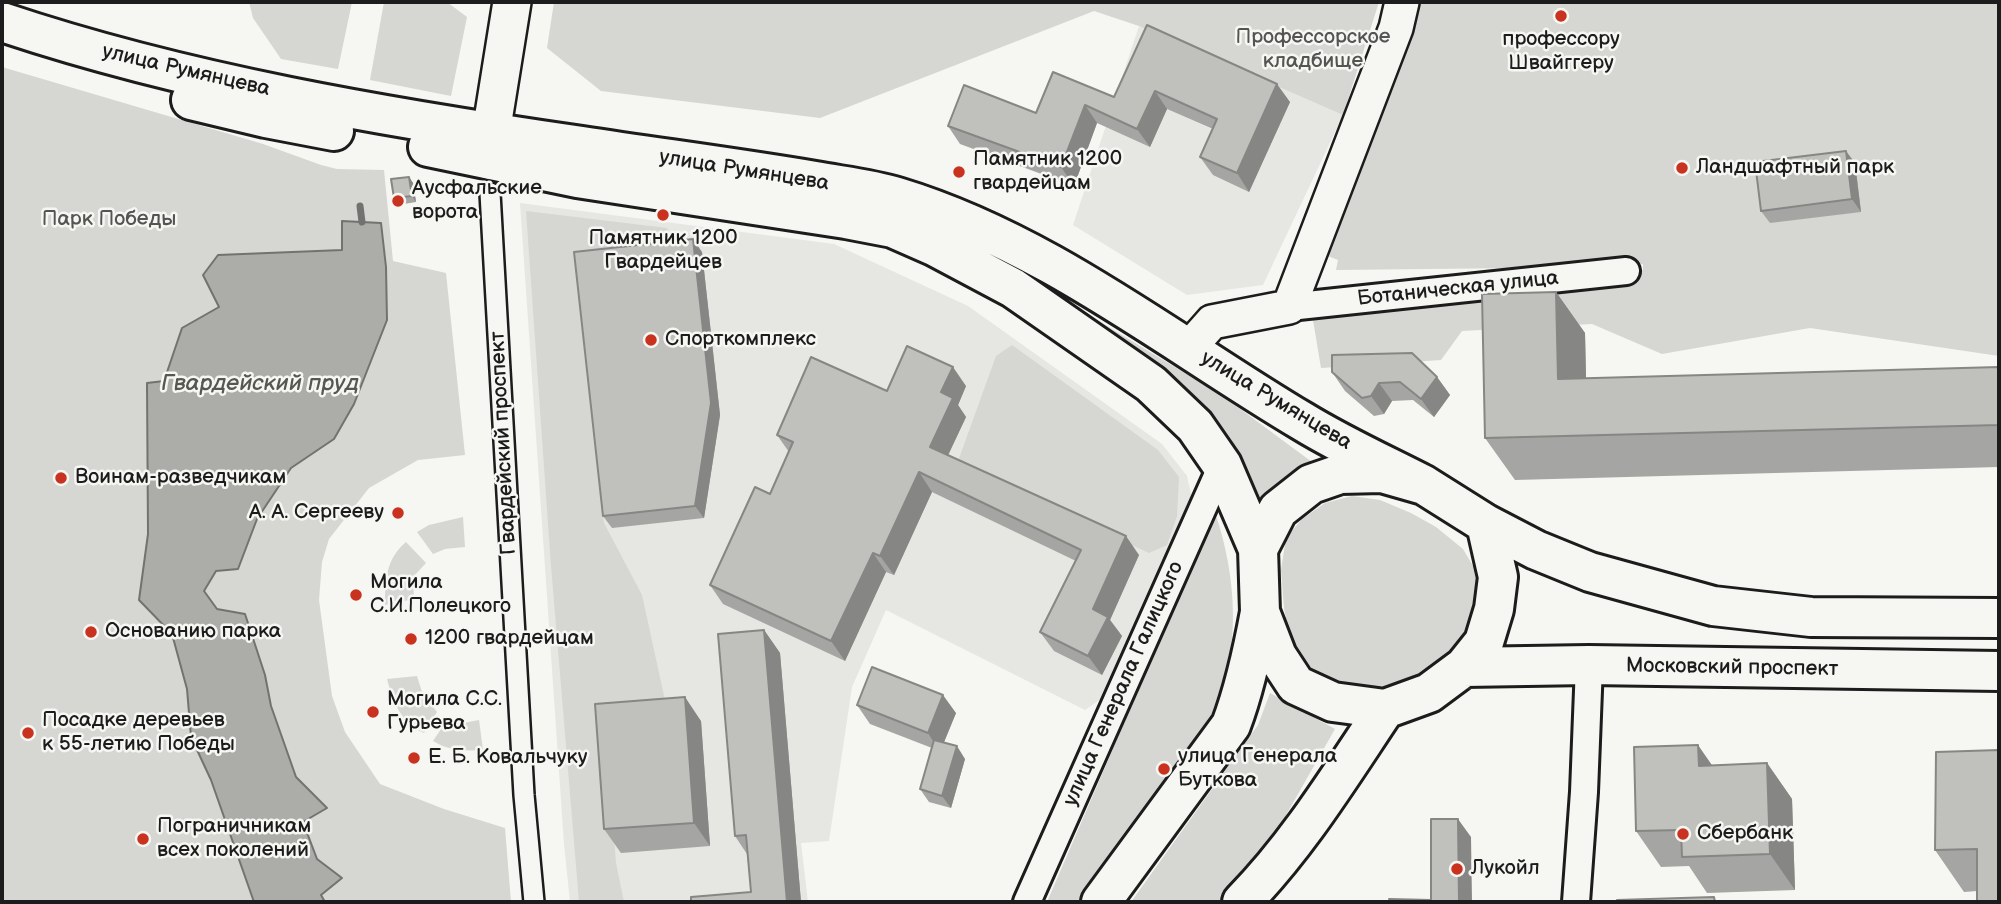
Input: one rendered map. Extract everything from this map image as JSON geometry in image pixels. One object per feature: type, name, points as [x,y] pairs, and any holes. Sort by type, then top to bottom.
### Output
[{"type":"main road","name":"Гвардейский проспект","points":[[490,162],[512,2]]},
{"type":"main road","name":"улица Румянцева","points":[[2,22],[57,40],[166,69],[307,99],[490,162],[766,173],[891,195],[940,210],[1047,262],[1304,422],[1424,485]]},
{"type":"main road","name":"улица Румянцева","points":[[2,45],[50,62],[155,92],[265,118],[577,178],[892,228],[934,246],[1013,288],[1151,384],[1195,426],[1223,465],[1258,549]]},
{"type":"main road","points":[[1101,902],[1231,725],[1252,654],[1260,612],[1258,549],[1278,510],[1311,484],[1340,474],[1382,473],[1424,485],[1486,524],[1536,550],[1590,572],[1713,606],[1811,617],[1999,618]]},
{"type":"main road","points":[[1260,612],[1277,656],[1296,685],[1333,702],[1385,709],[1429,693],[1464,667],[1484,642],[1494,609],[1498,577],[1486,524]]},
{"type":"main road","name":"Московский проспект","points":[[1464,667],[1589,665],[1999,671]]},
{"type":"main road","points":[[1242,902],[1308,824],[1385,709]]},
{"type":"street","points":[[1189,348],[1212,322],[1289,307],[1396,28],[1402,2]]},
{"type":"street","name":"Гвардейский проспект","points":[[490,162],[524,795],[534,902]]},
{"type":"street","name":"Ботаническая улица","points":[[1289,307],[1626,271]]},
{"type":"street","name":"улица Генерала Галицкого","points":[[1027,902],[1223,465]]},
{"type":"street","points":[[1576,902],[1589,665]]},
{"type":"shaded area","points":[[1139,26],[1343,115],[1263,285],[1187,295],[1073,225]],"holes":[[[1160,43],[1290,102],[1230,137],[1167,109]]]},
{"type":"shaded area","points":[[520,203],[834,244],[968,306],[1162,444],[1187,476],[1193,503],[1105,696],[1085,710],[886,610],[852,687],[829,841],[801,843],[808,902],[570,902]]},
{"type":"green space","points":[[249,2],[352,2],[338,69],[281,59],[253,18]]},
{"type":"green space","points":[[384,2],[447,2],[467,17],[451,96],[370,80]]},
{"type":"green space","name":"Профессорское кладбище","points":[[554,2],[1379,2],[1343,115],[1139,26],[1094,11],[820,118],[601,91],[547,48]]},
{"type":"green space","name":"Ландшафтный парк","points":[[1411,2],[1999,2],[1999,356],[1810,328],[1662,354],[1592,324],[1462,331],[1441,360],[1321,368],[1313,320],[1369,302],[1535,293],[1643,270],[1643,264],[1612,267],[1336,270],[1338,260],[1328,256]]},
{"type":"green space","name":"Парк Победы","points":[[2,67],[263,144],[321,165],[337,169],[384,170],[393,261],[446,273],[465,455],[418,460],[369,488],[329,539],[322,562],[319,600],[332,696],[345,732],[380,784],[444,809],[505,828],[511,902],[325,902],[321,895],[342,878],[317,859],[303,822],[327,807],[296,777],[271,706],[265,675],[204,591],[216,571],[238,568],[257,519],[291,467],[334,439],[354,404],[387,320],[386,267],[381,224],[343,221],[342,250],[218,255],[219,307],[182,328],[164,381],[147,383],[148,534],[139,600],[172,634],[187,689],[191,737],[211,780],[254,902],[2,902]]},
{"type":"green space","points":[[526,211],[667,228],[676,248],[577,260],[604,523],[642,595],[668,714],[605,719],[616,863],[624,902],[579,902],[551,566]]},
{"type":"green space","points":[[1049,291],[1239,408],[1320,468],[1263,510],[1243,471]]},
{"type":"green space","points":[[1012,345],[1158,450],[1179,477],[1177,516],[1167,545],[1149,553],[957,464],[996,356]]},
{"type":"green space","points":[[1352,496],[1380,500],[1436,527],[1463,549],[1479,576],[1477,616],[1447,655],[1418,674],[1383,690],[1313,681],[1291,645],[1284,608],[1281,570],[1286,538],[1302,519],[1325,503]]},
{"type":"green space","points":[[1215,512],[1228,563],[1233,614],[1228,666],[1212,715],[1148,816],[1085,902],[1047,902]]},
{"type":"green space","points":[[463,517],[465,547],[445,549],[433,554],[417,532],[429,525]]},
{"type":"green space","points":[[406,542],[426,563],[413,577],[414,599],[385,605],[388,570],[394,556]]},
{"type":"green space","points":[[417,676],[422,692],[437,712],[424,733],[409,724],[399,711],[387,679]]},
{"type":"green space","points":[[1270,693],[1335,729],[1269,845],[1222,902],[1131,902],[1258,725]]},
{"type":"green space","points":[[447,720],[458,724],[479,720],[483,750],[457,750],[433,741]]},
{"type":"water","name":"Гвардейский пруд","points":[[342,221],[381,223],[386,267],[387,320],[354,404],[334,439],[291,468],[257,519],[238,569],[216,571],[204,591],[217,609],[245,614],[265,675],[271,706],[296,777],[327,808],[303,822],[317,859],[342,878],[321,895],[325,902],[254,902],[211,780],[191,737],[187,689],[172,634],[139,600],[148,534],[147,383],[164,381],[182,328],[219,307],[203,275],[218,255],[342,250]]},
{"type":"building","points":[[1147,25],[1277,84],[1237,173],[1200,157],[1217,119],[1155,91],[1137,129],[1085,105],[1061,167],[948,126],[964,85],[1036,113],[1053,72],[1114,97]]},
{"type":"building","points":[[1846,151],[1852,199],[1761,211],[1755,162]]},
{"type":"building","points":[[409,177],[412,196],[394,198],[391,179]]},
{"type":"building","name":"Спорткомплекс","points":[[693,239],[711,403],[695,506],[603,516],[574,252]]},
{"type":"building","points":[[1556,292],[1558,379],[1999,367],[1999,425],[1485,438],[1482,294]]},
{"type":"building","points":[[907,346],[953,367],[941,392],[953,398],[930,447],[1126,536],[1093,609],[1108,617],[1088,656],[1040,632],[1081,550],[919,472],[880,556],[873,553],[831,641],[710,585],[755,487],[770,494],[793,442],[777,435],[811,357],[887,391]]},
{"type":"building","points":[[1412,353],[1437,377],[1421,399],[1400,382],[1379,383],[1371,396],[1362,398],[1332,372],[1332,355]]},
{"type":"building","points":[[764,630],[787,902],[688,902],[691,897],[751,892],[746,835],[735,836],[718,634]]},
{"type":"building","points":[[872,667],[943,695],[928,733],[857,705]]},
{"type":"building","points":[[685,697],[694,823],[604,829],[595,704]]},
{"type":"building","points":[[934,740],[957,746],[942,796],[920,789]]},
{"type":"building","points":[[1698,745],[1699,766],[1767,763],[1770,854],[1682,857],[1681,830],[1636,831],[1634,747]]},
{"type":"building","points":[[1999,750],[1999,902],[1977,902],[1977,849],[1935,850],[1936,752]]},
{"type":"building","points":[[1431,819],[1458,819],[1459,902],[1392,902],[1389,899],[1431,900]]},
{"type":"building","points":[[1714,897],[1715,902],[1617,902],[1617,900]]},
{"type":"waterway","points":[[360,206],[362,222]]},
{"type":"place","name":"профессору Швайггеру","points":[[1561,16]]},
{"type":"place","name":"Ландшафтный парк","points":[[1682,168]]},
{"type":"place","name":"Памятник 1200 гвардейцам","points":[[959,172]]},
{"type":"place","name":"Аусфальские ворота","points":[[398,201]]},
{"type":"place","name":"Памятник 1200 Гвардейцев","points":[[663,215]]},
{"type":"place","name":"Спорткомплекс","points":[[651,340]]},
{"type":"place","name":"Воинам-разведчикам","points":[[61,478]]},
{"type":"place","name":"А. А. Сергееву","points":[[398,513]]},
{"type":"place","name":"Могила С.И.Полецкого","points":[[356,595]]},
{"type":"place","name":"Основанию парка","points":[[91,632]]},
{"type":"place","name":"1200 гвардейцам","points":[[411,639]]},
{"type":"place","name":"Могила С.С. Гурьева","points":[[373,712]]},
{"type":"place","name":"Посадке деревьев к 55-летию Победы","points":[[28,733]]},
{"type":"place","name":"Е. Б. Ковальчуку","points":[[414,758]]},
{"type":"place","name":"улица Генерала Буткова","points":[[1164,769]]},
{"type":"place","name":"Сбербанк","points":[[1683,834]]},
{"type":"place","name":"Пограничникам всех поколений","points":[[143,839]]},
{"type":"place","name":"Лукойл","points":[[1457,869]]}]
